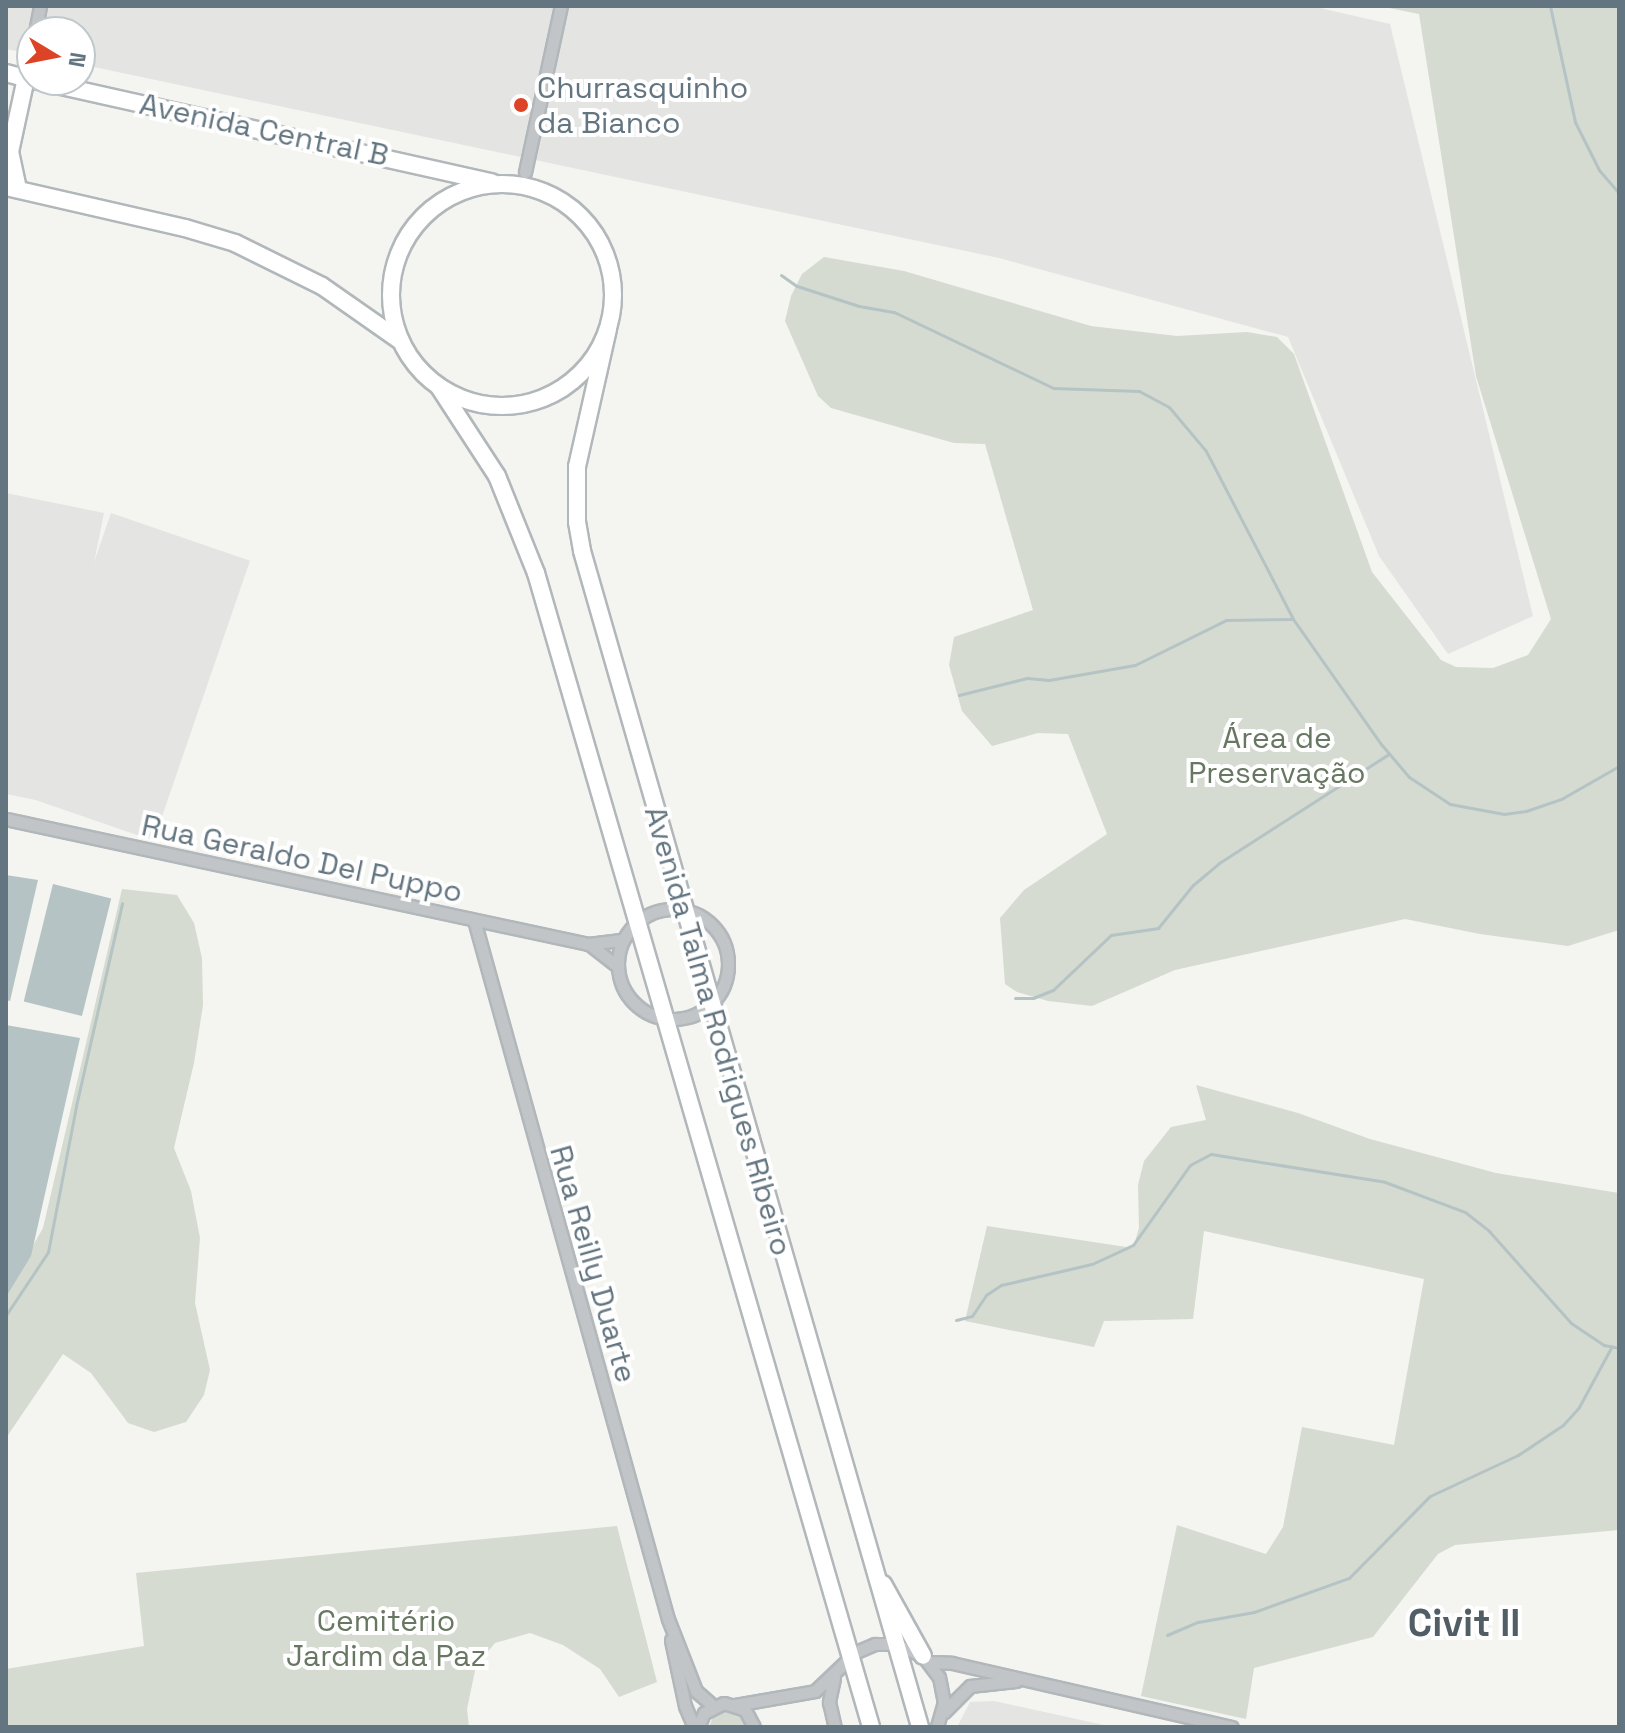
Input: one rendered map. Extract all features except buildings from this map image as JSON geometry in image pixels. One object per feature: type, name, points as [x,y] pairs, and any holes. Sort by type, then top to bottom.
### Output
[{"type":"main road","name":"Avenida Central B","points":[[12,188],[185,228],[235,243],[322,286],[399,340],[423,374],[461,399],[486,406],[512,406],[537,401],[561,389],[581,373],[597,353],[608,329],[613,286],[607,257],[594,231],[575,209],[550,193],[523,184],[493,182],[96,93]]},
{"type":"main road","points":[[12,188],[10,152],[26,96]]},
{"type":"main road","name":"Avenida Central B","points":[[399,340],[390,298],[397,256],[413,229],[419,219],[453,194],[493,182]]},
{"type":"main road","name":"Avenida Talma Rodrigues Ribeiro","points":[[608,329],[581,435],[577,467],[577,522],[587,575],[920,1727]]},
{"type":"main road","name":"Avenida Talma Rodrigues Ribeiro","points":[[439,387],[497,476],[528,546],[871,1727]]},
{"type":"main road","points":[[873,1569],[903,1615],[926,1659]]},
{"type":"street","points":[[525,172],[561,6]]},
{"type":"street","name":"Rua Geraldo Del Puppo","points":[[6,819],[588,944],[623,940]]},
{"type":"street","points":[[682,909],[708,920],[720,934],[727,951],[726,979],[710,1006],[689,1017],[666,1019],[650,1015],[630,999],[618,967],[623,940],[637,922],[658,910],[682,909]]},
{"type":"street","name":"Rua Reilly Duarte","points":[[474,920],[668,1619],[681,1692],[696,1727]]},
{"type":"street","name":"Rua Geraldo Del Puppo","points":[[588,944],[618,967]]},
{"type":"street","name":"Rua Reilly Duarte","points":[[668,1619],[696,1691],[713,1706]]},
{"type":"street","points":[[696,1727],[704,1713],[713,1706],[815,1691],[851,1656],[869,1646],[895,1644],[926,1659],[1232,1727]]},
{"type":"street","points":[[926,1659],[942,1685],[939,1723]]},
{"type":"street","points":[[835,1727],[829,1702],[838,1670]]},
{"type":"street","points":[[939,1723],[952,1701],[970,1686],[1028,1680]]},
{"type":"street","points":[[735,1705],[745,1710],[754,1727]]},
{"type":"shaded area","points":[[6,6],[1311,6],[1390,24],[1533,616],[1448,654],[1379,556],[1288,337],[999,258],[96,67],[96,16],[16,16],[16,51],[6,49]]},
{"type":"shaded area","points":[[6,493],[104,513],[46,802],[6,794]]},
{"type":"shaded area","points":[[111,513],[250,561],[154,841],[15,793]]},
{"type":"shaded area","points":[[6,875],[38,880],[10,1001],[6,1000]]},
{"type":"shaded area","points":[[53,884],[111,899],[82,1016],[24,1001]]},
{"type":"shaded area","points":[[6,1025],[80,1038],[31,1256],[6,1297]]},
{"type":"shaded area","points":[[993,1701],[1113,1727],[957,1727],[970,1702]]},
{"type":"green space","name":"Área de Preservação","points":[[1379,6],[1619,6],[1619,930],[1568,946],[1480,934],[1405,919],[1175,970],[1092,1006],[1048,1001],[1017,992],[1005,984],[1000,918],[1024,890],[1107,834],[1068,734],[1038,733],[992,746],[962,711],[949,665],[954,637],[1033,610],[985,444],[954,443],[831,408],[818,396],[785,321],[791,296],[802,274],[824,257],[904,271],[1091,326],[1177,336],[1247,332],[1277,337],[1294,354],[1372,572],[1441,660],[1456,667],[1493,668],[1528,655],[1551,619],[1476,376],[1419,14]]},
{"type":"green space","points":[[122,889],[177,895],[194,923],[202,958],[203,1005],[194,1063],[174,1148],[191,1191],[200,1238],[195,1303],[210,1370],[204,1395],[186,1422],[154,1432],[128,1423],[91,1373],[63,1354],[6,1438],[6,1293],[43,1228]]},
{"type":"green space","points":[[1196,1085],[1298,1113],[1370,1139],[1496,1173],[1619,1193],[1619,1530],[1455,1545],[1438,1554],[1373,1637],[1254,1668],[1246,1719],[1141,1696],[1177,1525],[1266,1554],[1283,1527],[1302,1427],[1394,1445],[1424,1279],[1204,1231],[1193,1319],[1104,1321],[1094,1347],[965,1321],[987,1226],[1133,1248],[1139,1228],[1138,1185],[1144,1161],[1171,1127],[1206,1120]]},
{"type":"green space","name":"Cemitério Jardim da Paz","points":[[617,1526],[657,1682],[619,1697],[600,1669],[563,1645],[530,1633],[495,1643],[476,1666],[467,1709],[469,1727],[6,1727],[6,1669],[144,1646],[136,1573]]},
{"type":"green space","points":[[728,1709],[744,1715],[751,1727],[709,1727],[713,1717]]},
{"type":"waterway","points":[[1550,6],[1575,122],[1599,170],[1619,193]]},
{"type":"waterway","points":[[781,275],[797,286],[859,306],[894,312],[1053,388],[1139,391],[1169,407],[1206,451],[1293,619],[1381,744],[1409,777],[1450,804],[1504,814],[1526,811],[1563,798],[1619,766]]},
{"type":"waterway","points":[[959,695],[1027,678],[1049,680],[1135,665],[1226,620],[1293,619]]},
{"type":"waterway","points":[[1015,998],[1033,998],[1053,990],[1111,935],[1158,928],[1193,885],[1219,863],[1389,754]]},
{"type":"waterway","points":[[6,1315],[48,1252],[76,1106],[122,903]]},
{"type":"waterway","points":[[956,1320],[972,1316],[986,1295],[1001,1285],[1092,1264],[1133,1245],[1190,1165],[1211,1154],[1385,1182],[1465,1212],[1489,1231],[1571,1323],[1604,1345],[1619,1348]]},
{"type":"waterway","points":[[1167,1635],[1198,1622],[1254,1612],[1349,1578],[1430,1496],[1518,1455],[1563,1425],[1579,1407],[1612,1346]]},
{"type":"place","name":"Churrasquinho da Bianco","points":[[521,105]]},
{"type":"district","name":"Civit II","points":[[1464,1624]]}]
